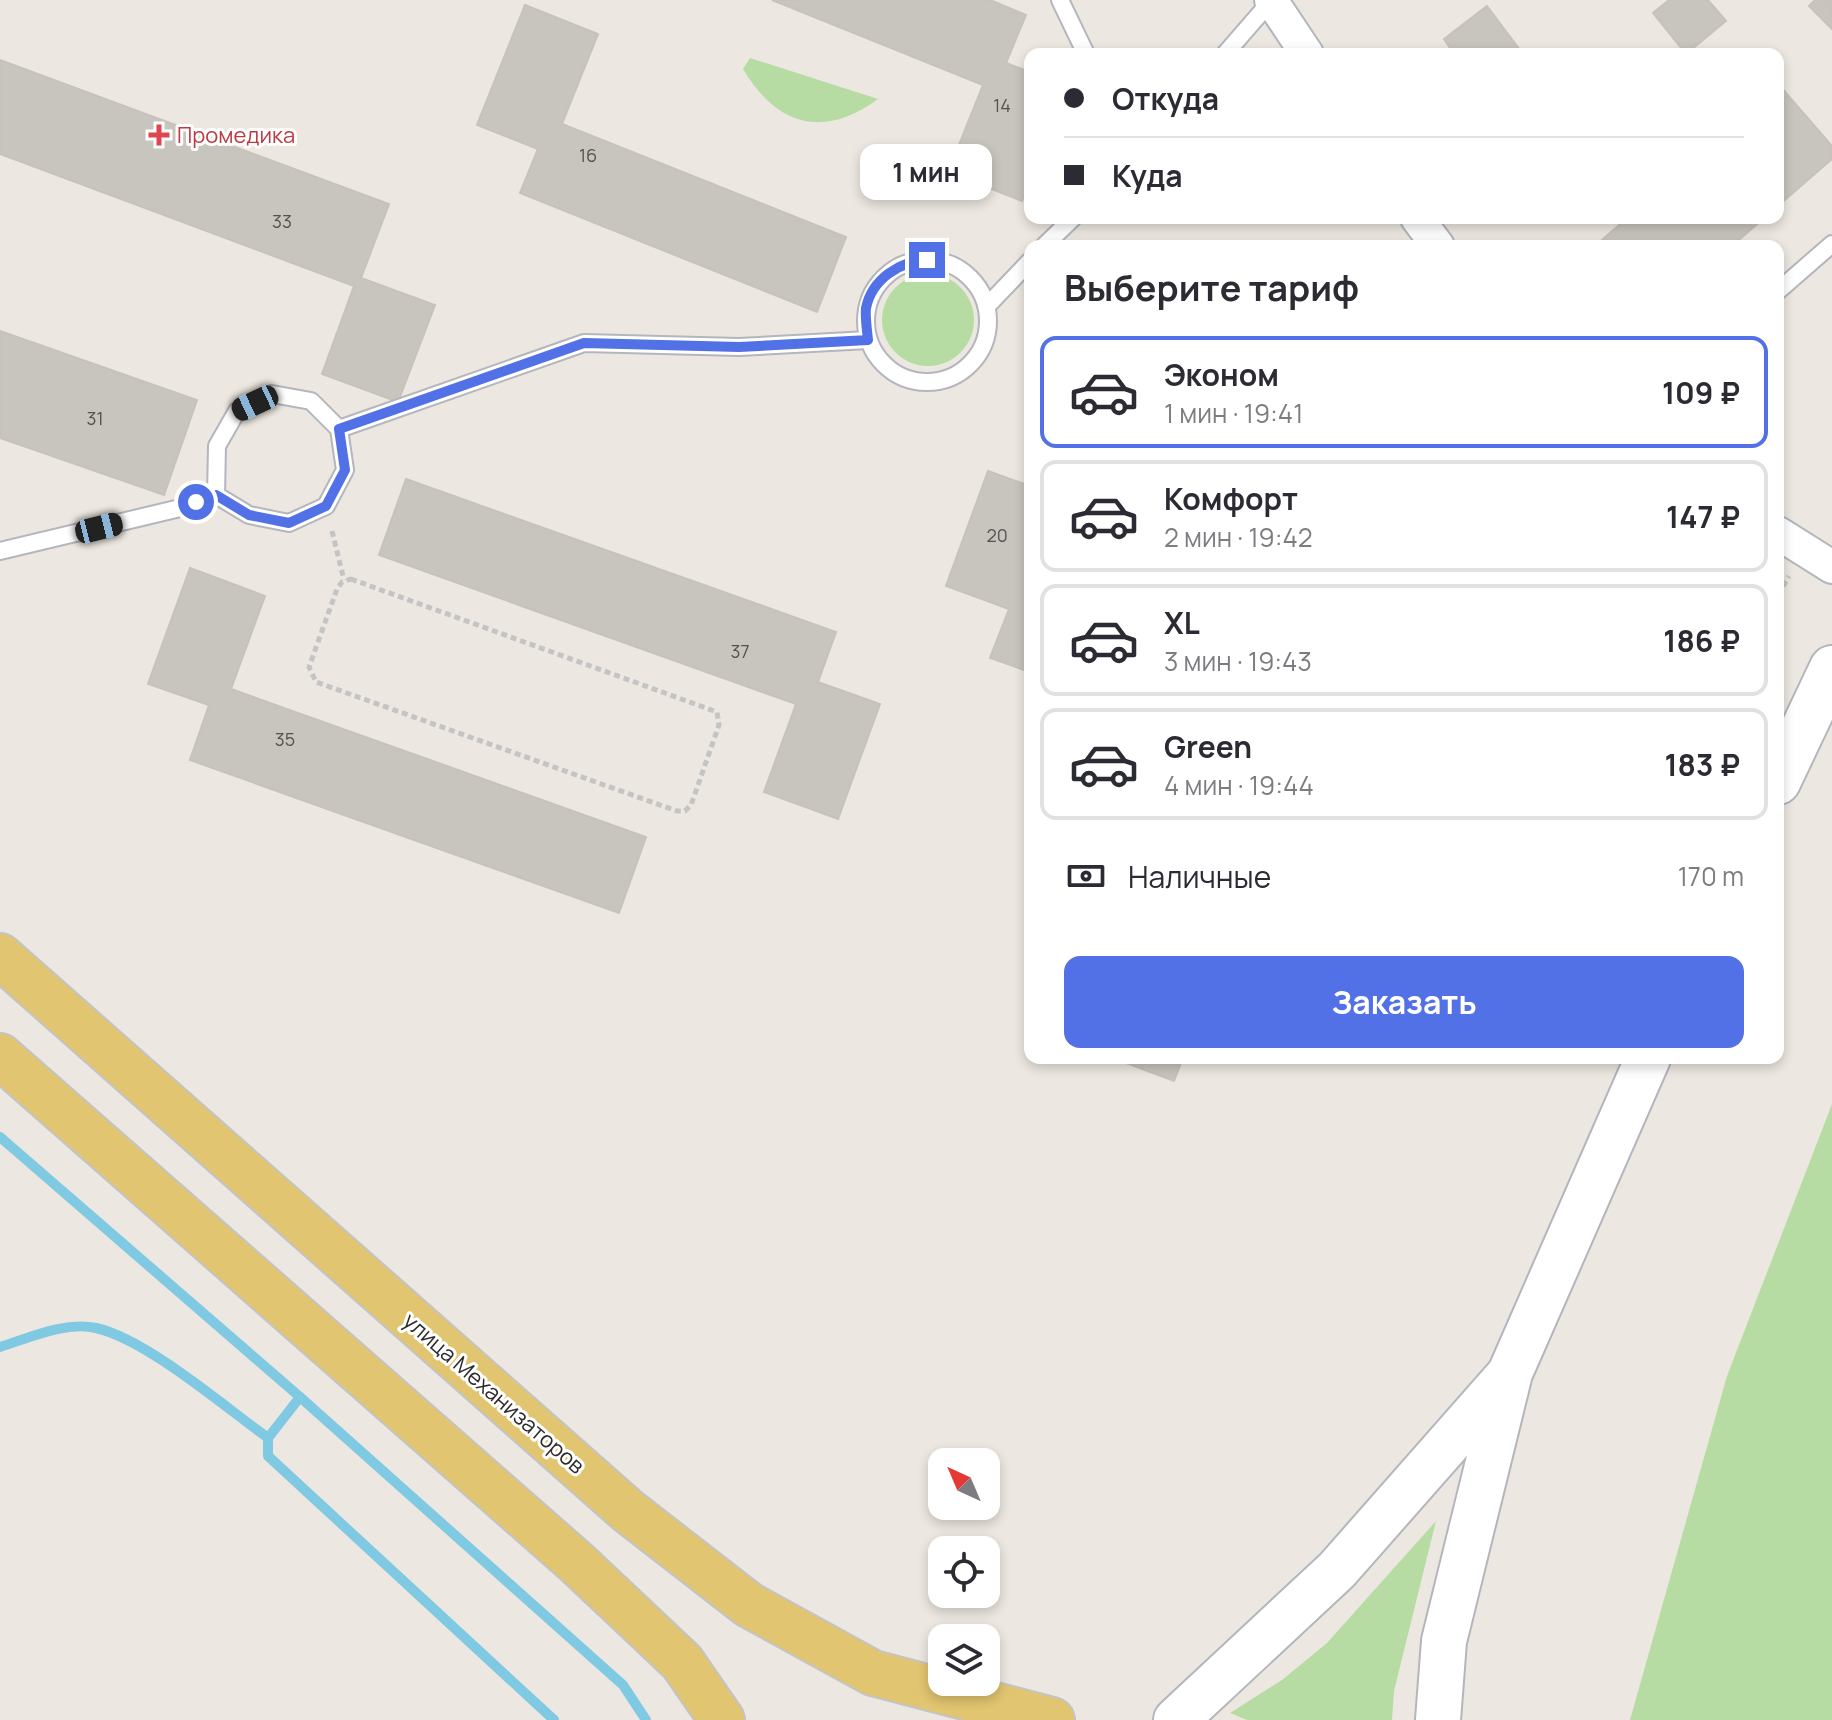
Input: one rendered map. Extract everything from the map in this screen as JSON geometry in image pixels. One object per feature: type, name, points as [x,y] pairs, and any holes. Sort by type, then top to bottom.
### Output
[{"type":"main road","points":[[1784,769],[1832,668]]},
{"type":"main road","name":"улица Механизаторов","points":[[0,956],[628,1511],[749,1605],[873,1673],[1052,1720]]},
{"type":"main road","points":[[0,1056],[577,1563],[682,1662],[722,1720]]},
{"type":"main road","points":[[1438,1720],[1444,1641],[1510,1373],[1645,1064]]},
{"type":"main road","points":[[1176,1720],[1337,1570],[1510,1373]]},
{"type":"street","points":[[1271,0],[1303,48]]},
{"type":"street","points":[[1784,537],[1832,567]]},
{"type":"lane","points":[[1060,0],[1083,48]]},
{"type":"lane","points":[[1230,48],[1271,0]]},
{"type":"lane","points":[[1050,240],[1067,224]]},
{"type":"lane","points":[[1784,286],[1832,244]]},
{"type":"lane","points":[[943,260],[972,277],[988,305],[988,337],[972,365],[944,381],[912,381],[898,374],[884,366],[868,340],[866,307],[882,278],[910,261],[943,260]]},
{"type":"lane","points":[[988,305],[1024,267]]},
{"type":"lane","points":[[339,429],[584,343],[739,347],[868,340]]},
{"type":"lane","points":[[272,394],[311,401],[339,429],[345,470],[326,506],[289,523],[249,515],[216,495],[217,446],[237,411],[272,394]]},
{"type":"lane","points":[[0,551],[176,509],[216,495]]},
{"type":"path","points":[[326,506],[344,580]]},
{"type":"path","points":[[351,579],[717,712],[719,725],[691,805],[685,811],[670,809],[316,682],[309,667],[337,589],[344,580],[351,579]]},
{"type":"green space","points":[[750,58],[878,99],[858,112],[838,119],[820,122],[803,120],[786,114],[756,88],[743,69]]},
{"type":"green space","points":[[928,274],[946,278],[960,288],[970,302],[974,320],[970,338],[960,352],[946,362],[928,366],[910,362],[896,352],[886,338],[882,320],[886,302],[896,288],[910,278]]},
{"type":"green space","points":[[1832,1104],[1832,1720],[1630,1720],[1727,1376]]},
{"type":"green space","points":[[1436,1521],[1394,1691],[1392,1720],[1247,1720],[1230,1713],[1282,1680],[1327,1643]]},
{"type":"building","points":[[772,0],[990,0],[1026,15],[1006,63],[1024,70],[1022,201],[948,172],[983,85]]},
{"type":"building","points":[[1669,0],[1708,0],[1726,21],[1693,48],[1681,48],[1653,13]]},
{"type":"building","points":[[1815,0],[1832,0],[1832,29],[1809,6]]},
{"type":"building","points":[[525,5],[598,34],[562,124],[846,237],[817,312],[520,193],[538,149],[477,125]]},
{"type":"building","points":[[1487,6],[1518,48],[1450,48],[1444,39]]},
{"type":"building","points":[[0,60],[389,204],[361,278],[435,305],[398,402],[322,374],[354,286],[0,154]]},
{"type":"building","points":[[1784,91],[1832,146],[1832,159],[1784,201]]},
{"type":"building","points":[[1620,224],[1757,224],[1739,240],[1602,240]]},
{"type":"building","points":[[0,331],[197,400],[164,495],[0,438]]},
{"type":"building","points":[[988,471],[1024,484],[1024,670],[990,658],[1009,609],[946,586]]},
{"type":"building","points":[[406,479],[836,632],[818,682],[880,704],[838,819],[764,792],[796,704],[379,555]]},
{"type":"building","points":[[190,568],[265,596],[231,689],[646,837],[619,913],[190,760],[209,705],[148,684]]},
{"type":"building","points":[[1129,1064],[1181,1064],[1174,1081]]},
{"type":"waterway","points":[[0,1137],[300,1397],[268,1438],[268,1456],[554,1720]]},
{"type":"waterway","points":[[0,1347],[72,1327],[96,1328],[138,1345],[161,1359],[268,1438]]},
{"type":"waterway","points":[[300,1397],[623,1685],[646,1720]]},
{"type":"place","name":"Промедика","points":[[159,135]]},
{"type":"route","points":[[196,502],[216,495],[249,515],[289,523],[326,506],[336,488],[345,470],[339,429],[584,343],[739,347],[868,340],[866,307],[882,278],[910,261],[927,260]]}]
